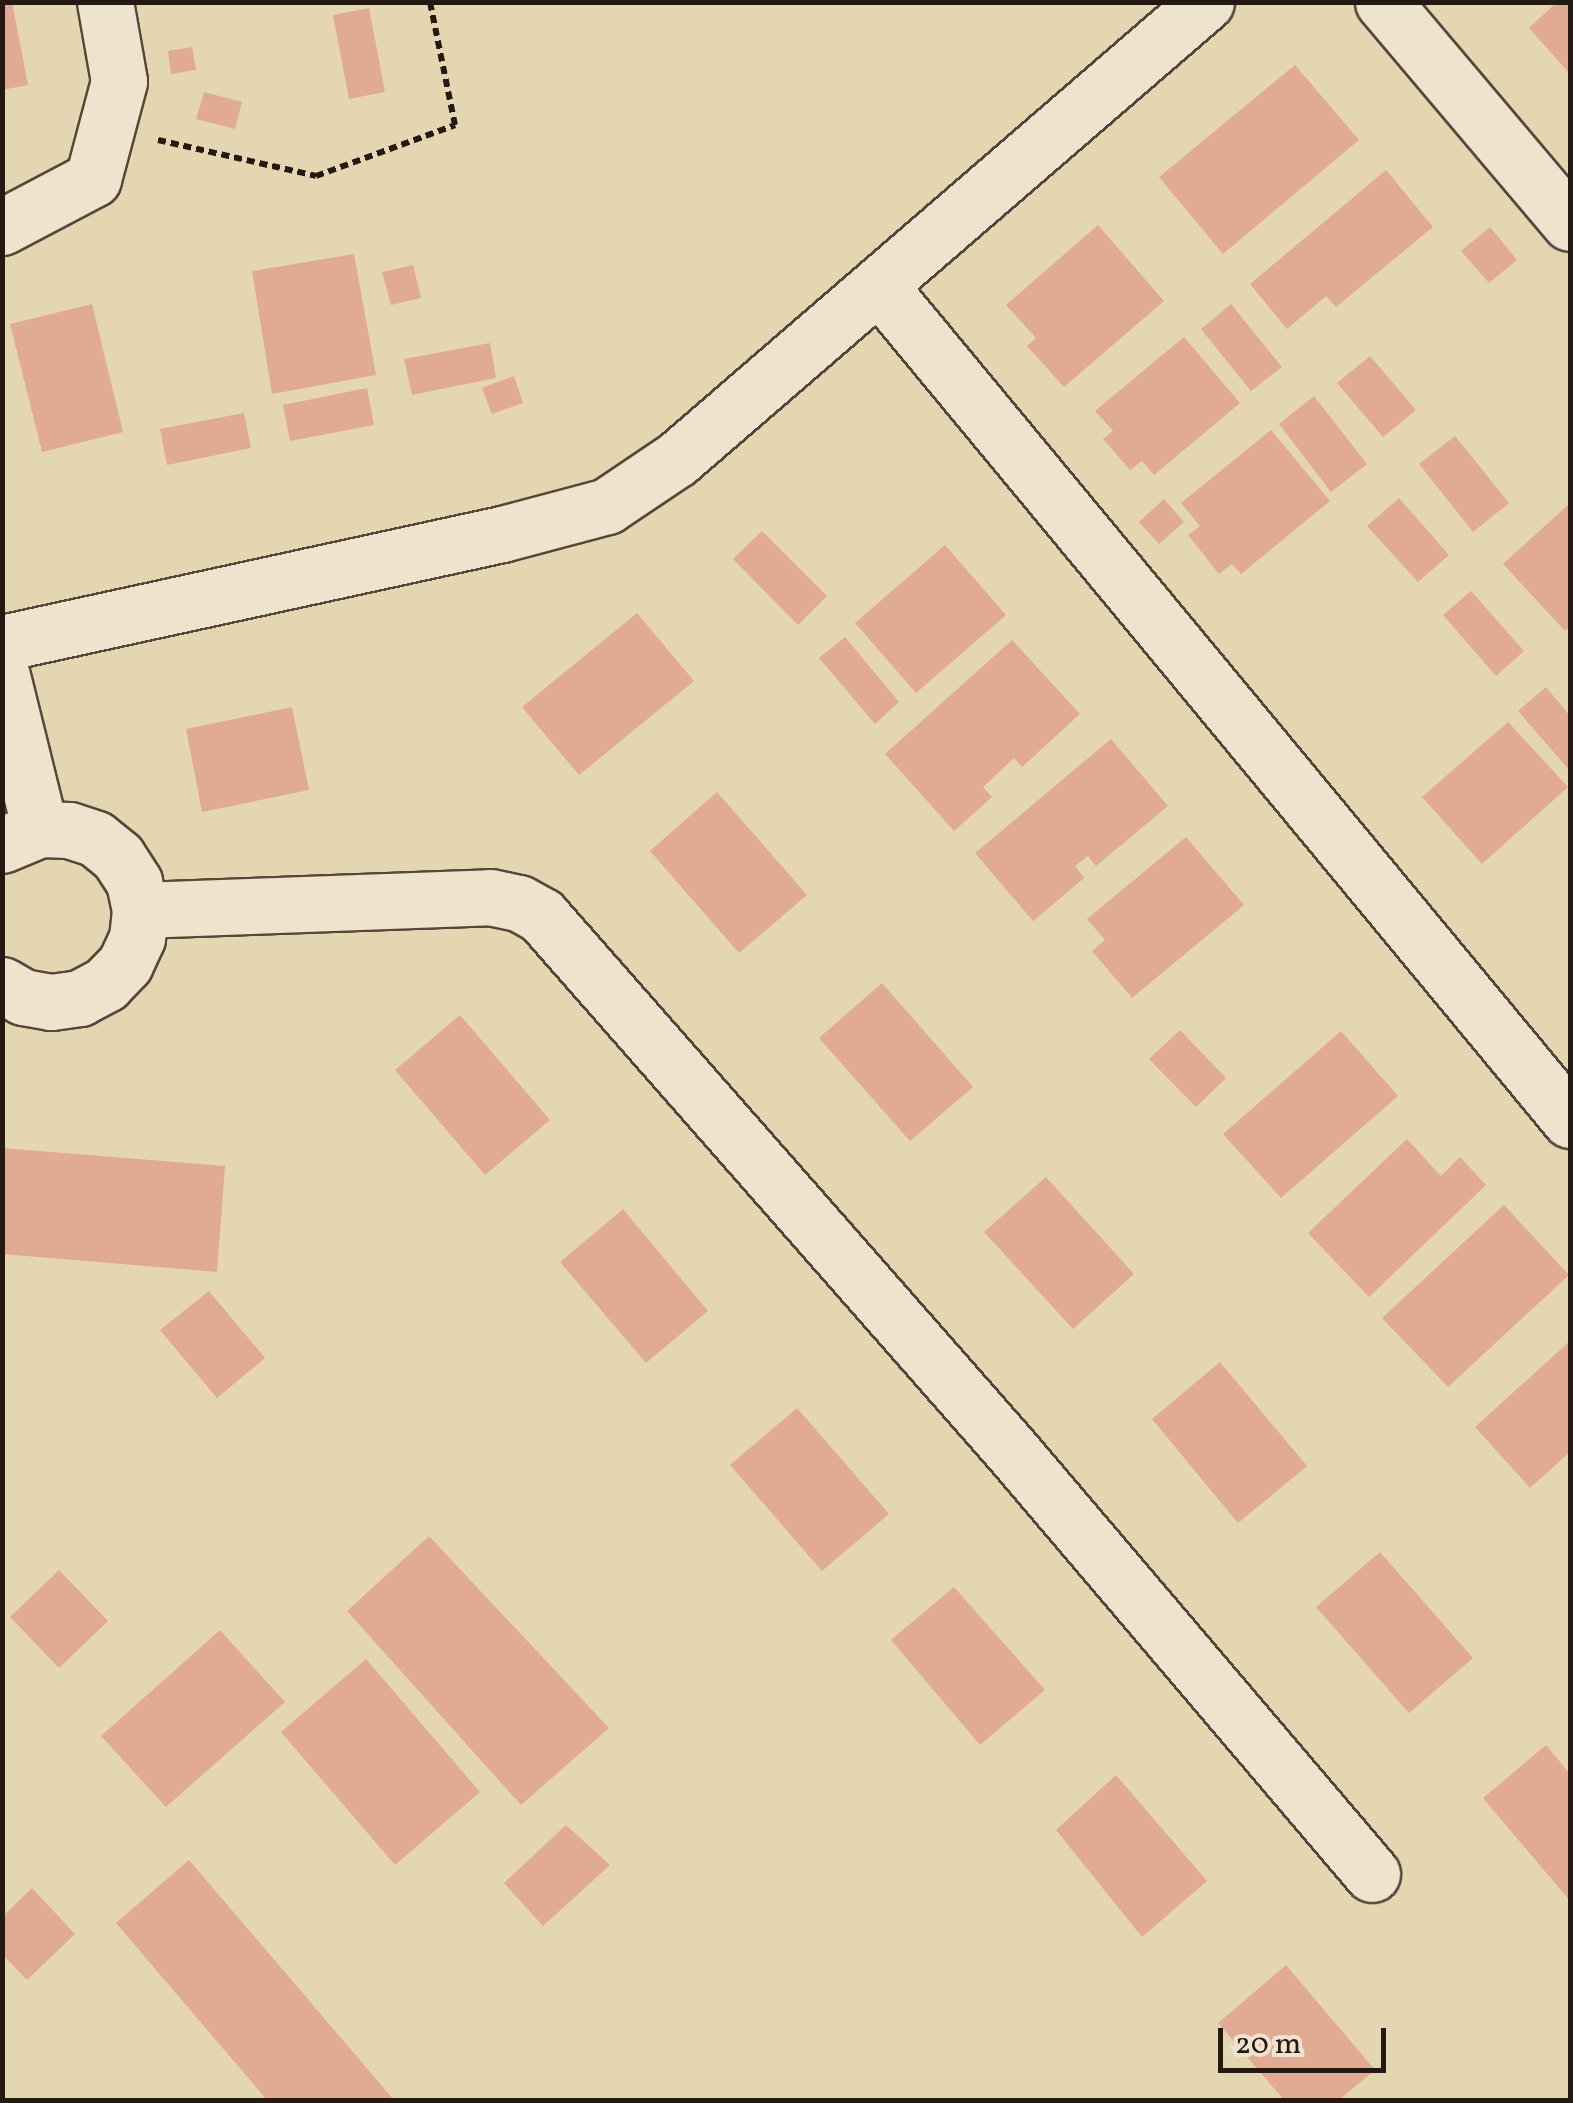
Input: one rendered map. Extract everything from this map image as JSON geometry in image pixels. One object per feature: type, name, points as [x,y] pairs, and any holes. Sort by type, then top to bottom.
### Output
[{"type":"street","points":[[2,228],[93,178],[119,82],[105,2]]},
{"type":"street","points":[[2,643],[502,534],[608,506],[678,459],[1206,2]]},
{"type":"street","points":[[1383,2],[1570,223]]},
{"type":"street","points":[[878,286],[1570,1120]]},
{"type":"street","points":[[2,676],[21,837],[69,830],[96,839],[118,858],[134,882],[140,910],[137,938],[125,964],[106,984],[80,998],[51,1002],[23,997],[2,985]]},
{"type":"street","points":[[140,910],[490,896],[519,903],[542,916],[1013,1452],[1372,1874]]},
{"type":"path","points":[[106,128],[316,176],[454,124],[430,2]]},
{"type":"building","points":[[2,2],[12,2],[28,85],[2,90]]},
{"type":"building","points":[[1557,2],[1570,2],[1570,74],[1529,28]]},
{"type":"building","points":[[369,8],[385,92],[349,99],[333,15]]},
{"type":"building","points":[[192,47],[196,70],[171,74],[168,51]]},
{"type":"building","points":[[1295,65],[1359,140],[1223,254],[1159,177]]},
{"type":"building","points":[[204,92],[242,102],[235,129],[196,119]]},
{"type":"building","points":[[1386,170],[1433,227],[1336,307],[1326,296],[1287,329],[1250,284]]},
{"type":"building","points":[[1098,225],[1164,301],[1064,387],[1027,346],[1036,338],[1006,305]]},
{"type":"building","points":[[1490,227],[1517,260],[1489,283],[1461,251]]},
{"type":"building","points":[[354,254],[376,375],[272,394],[252,271]]},
{"type":"building","points":[[413,265],[421,298],[391,305],[382,272]]},
{"type":"building","points":[[92,304],[123,432],[42,452],[10,324]]},
{"type":"building","points":[[1231,304],[1282,367],[1251,391],[1201,329]]},
{"type":"building","points":[[1184,337],[1240,403],[1154,475],[1142,461],[1130,470],[1103,439],[1113,431],[1095,411]]},
{"type":"building","points":[[490,343],[496,378],[412,395],[404,359]]},
{"type":"building","points":[[1370,356],[1416,410],[1383,437],[1337,383]]},
{"type":"building","points":[[514,376],[523,403],[492,414],[482,388]]},
{"type":"building","points":[[367,388],[374,425],[290,441],[283,405]]},
{"type":"building","points":[[1314,396],[1367,464],[1331,492],[1279,424]]},
{"type":"building","points":[[244,413],[251,448],[167,465],[160,429]]},
{"type":"building","points":[[1271,430],[1330,501],[1241,574],[1232,564],[1219,574],[1188,535],[1200,526],[1181,503]]},
{"type":"building","points":[[1455,436],[1509,503],[1473,532],[1419,464]]},
{"type":"building","points":[[1399,498],[1449,555],[1418,582],[1367,526]]},
{"type":"building","points":[[1164,499],[1184,522],[1159,544],[1139,522]]},
{"type":"building","points":[[1570,503],[1570,626],[1565,631],[1503,564]]},
{"type":"building","points":[[762,531],[827,596],[798,625],[733,559]]},
{"type":"building","points":[[945,545],[1006,615],[916,693],[855,623]]},
{"type":"building","points":[[1471,591],[1524,651],[1496,676],[1443,615]]},
{"type":"building","points":[[637,613],[694,681],[579,775],[522,707]]},
{"type":"building","points":[[845,637],[899,702],[875,724],[819,658]]},
{"type":"building","points":[[1012,640],[1080,714],[1022,767],[1014,758],[983,787],[992,797],[954,831],[885,754]]},
{"type":"building","points":[[1546,687],[1570,716],[1570,771],[1518,711]]},
{"type":"building","points":[[292,707],[309,790],[202,812],[186,729]]},
{"type":"building","points":[[1508,722],[1568,787],[1482,864],[1422,797]]},
{"type":"building","points":[[1111,739],[1168,806],[1096,866],[1088,856],[1075,866],[1084,878],[1033,921],[975,853]]},
{"type":"building","points":[[717,792],[807,895],[739,953],[650,851]]},
{"type":"building","points":[[1186,837],[1244,905],[1132,998],[1092,951],[1105,940],[1087,919]]},
{"type":"building","points":[[882,983],[973,1087],[910,1141],[819,1038]]},
{"type":"building","points":[[460,1015],[550,1120],[485,1175],[395,1070]]},
{"type":"building","points":[[1180,1030],[1226,1078],[1196,1107],[1149,1059]]},
{"type":"building","points":[[1341,1031],[1398,1096],[1281,1198],[1223,1134]]},
{"type":"building","points":[[1407,1139],[1441,1176],[1460,1157],[1486,1185],[1369,1297],[1308,1233]]},
{"type":"building","points":[[2,1148],[225,1166],[217,1272],[2,1254]]},
{"type":"building","points":[[1046,1177],[1134,1274],[1073,1329],[984,1232]]},
{"type":"building","points":[[1504,1205],[1569,1275],[1448,1387],[1382,1318]]},
{"type":"building","points":[[623,1209],[708,1311],[646,1363],[560,1262]]},
{"type":"building","points":[[209,1291],[265,1358],[217,1398],[160,1330]]},
{"type":"building","points":[[1570,1341],[1570,1452],[1530,1488],[1475,1427]]},
{"type":"building","points":[[1220,1362],[1307,1466],[1238,1523],[1152,1419]]},
{"type":"building","points":[[797,1408],[889,1514],[822,1571],[730,1465]]},
{"type":"building","points":[[429,1536],[609,1728],[521,1805],[347,1611]]},
{"type":"building","points":[[1380,1552],[1473,1658],[1409,1713],[1316,1607]]},
{"type":"building","points":[[59,1570],[108,1621],[59,1668],[10,1617]]},
{"type":"building","points":[[954,1587],[1045,1690],[980,1745],[891,1640]]},
{"type":"building","points":[[220,1630],[285,1702],[166,1807],[101,1736]]},
{"type":"building","points":[[366,1659],[480,1792],[395,1865],[281,1732]]},
{"type":"building","points":[[1546,1745],[1570,1774],[1570,1901],[1483,1798]]},
{"type":"building","points":[[1116,1775],[1207,1881],[1142,1937],[1056,1830]]},
{"type":"building","points":[[566,1825],[610,1865],[543,1926],[504,1883]]},
{"type":"building","points":[[189,1860],[394,2100],[267,2100],[116,1923]]},
{"type":"building","points":[[32,1888],[75,1934],[27,1980],[2,1954],[2,1917]]},
{"type":"building","points":[[1286,1965],[1375,2070],[1339,2100],[1284,2100],[1218,2023]]}]
